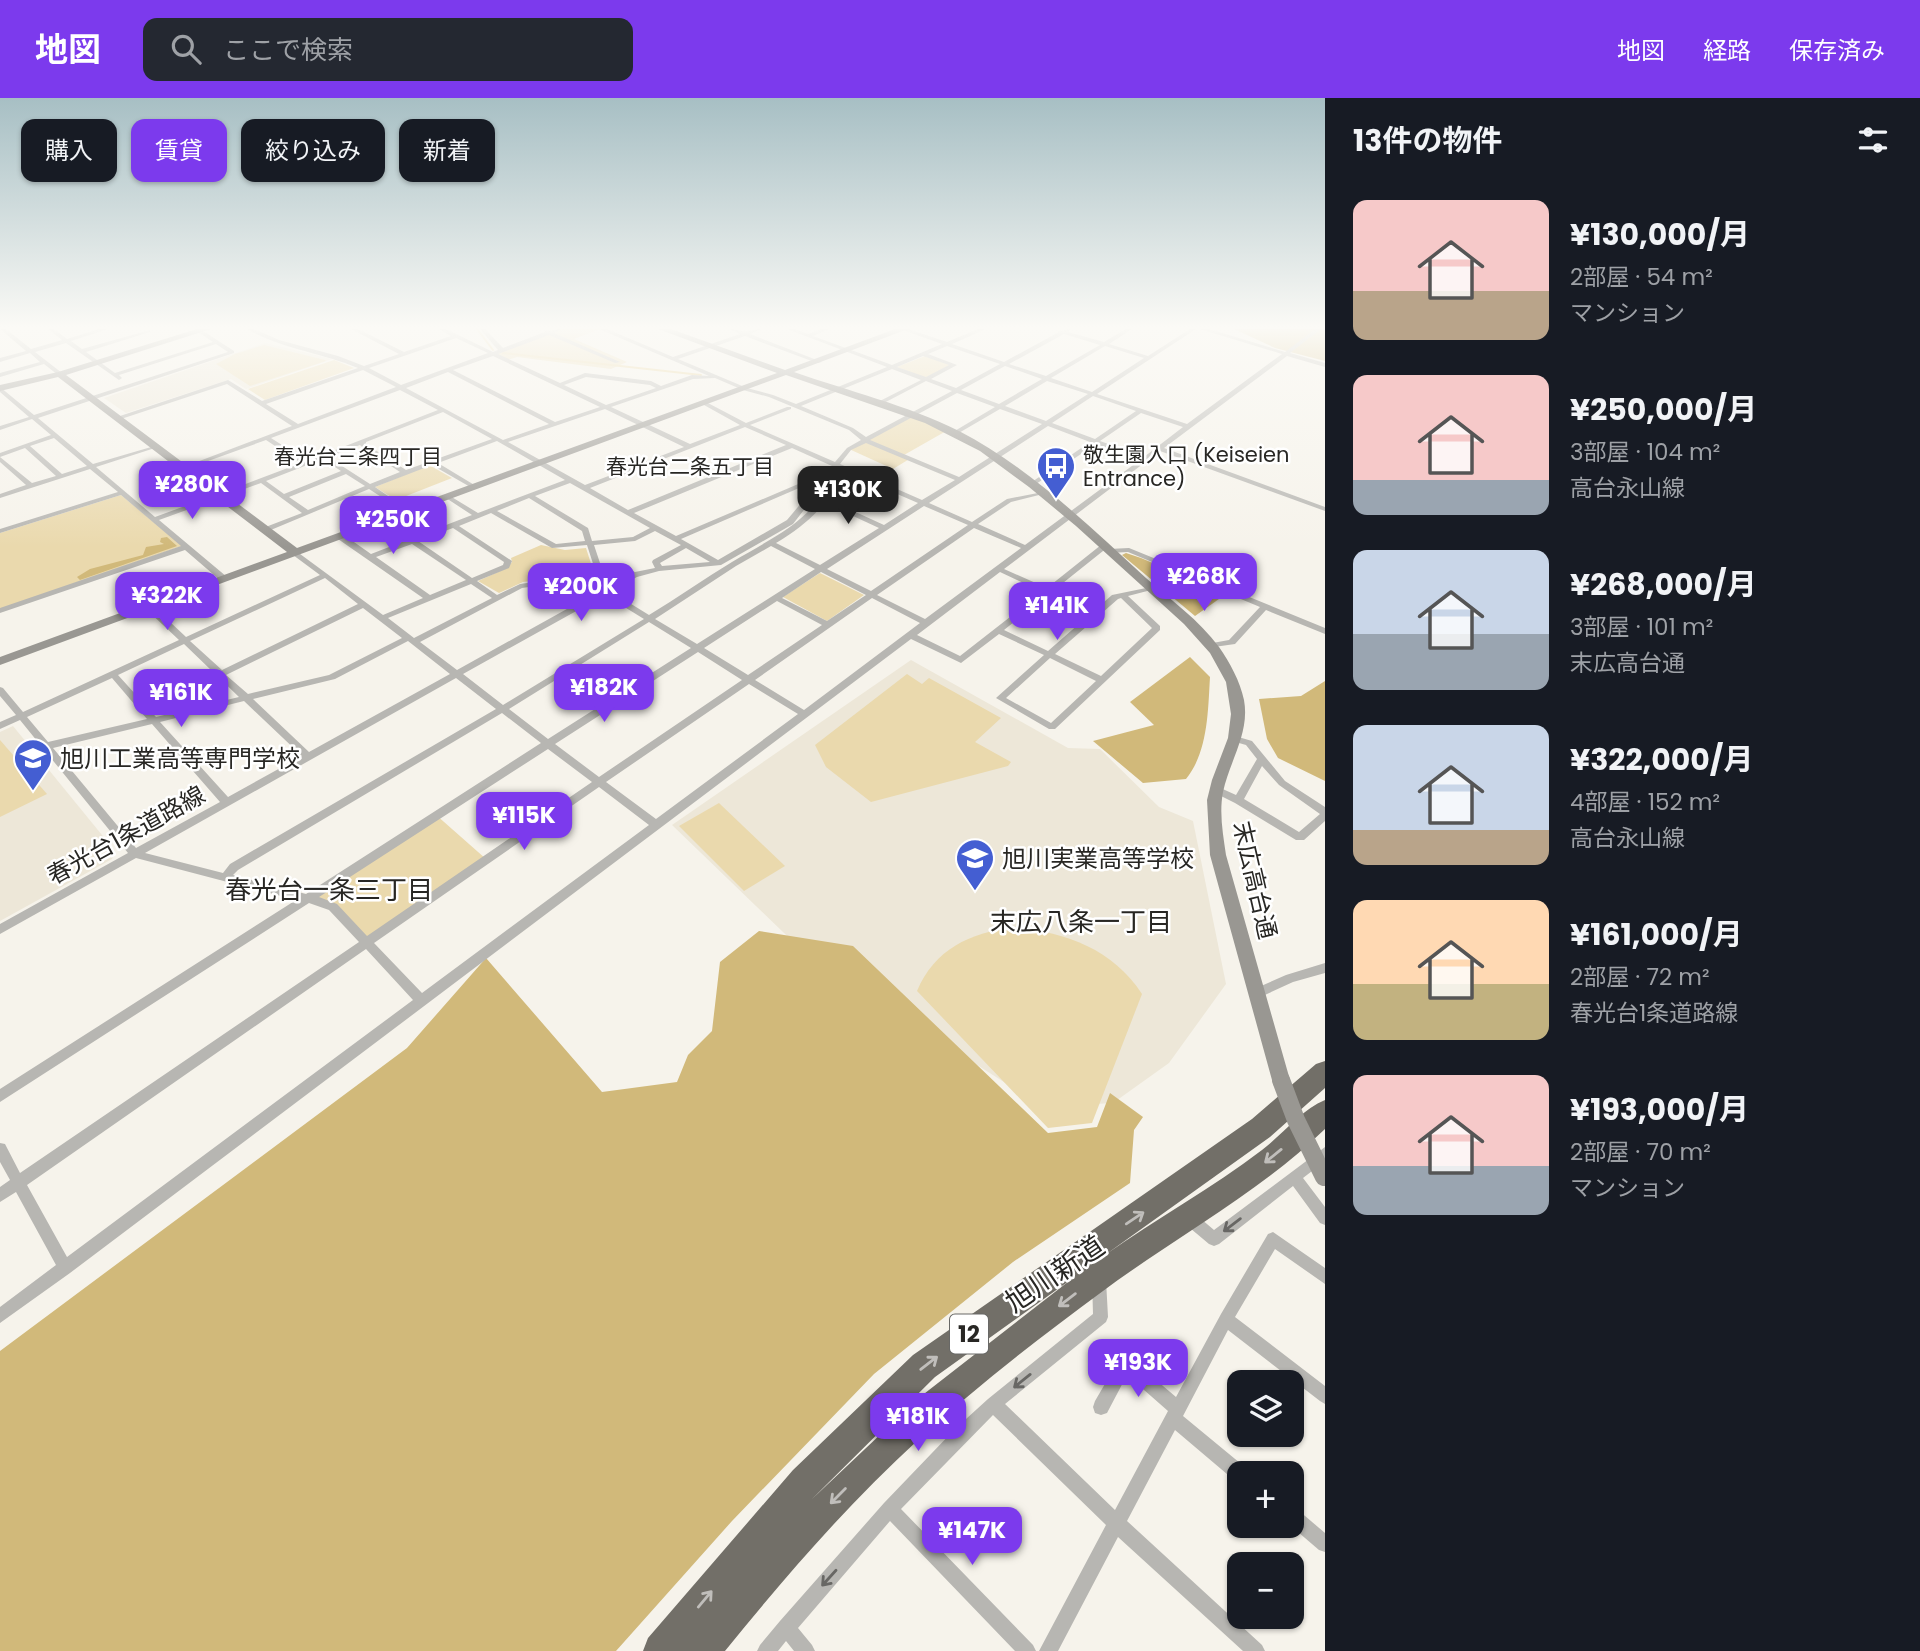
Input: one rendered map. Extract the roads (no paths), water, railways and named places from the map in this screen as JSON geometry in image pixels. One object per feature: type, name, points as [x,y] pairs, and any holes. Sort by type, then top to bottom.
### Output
[{"type":"highway","name":"旭川新道","points":[[661,1651],[805,1482],[924,1366],[1261,1128],[1325,1072]]},
{"type":"highway","name":"旭川新道","points":[[702,1651],[783,1552],[880,1453],[964,1380],[1098,1277],[1256,1170],[1325,1112]]},
{"type":"street","points":[[14,401],[224,579]]},
{"type":"street","points":[[0,428],[81,401]]},
{"type":"street","points":[[97,401],[656,825]]},
{"type":"street","points":[[119,418],[169,401]]},
{"type":"street","points":[[261,403],[265,401]]},
{"type":"street","points":[[184,468],[363,401]]},
{"type":"street","points":[[428,401],[718,563]]},
{"type":"street","points":[[510,401],[555,425]]},
{"type":"street","points":[[594,401],[690,447]]},
{"type":"street","points":[[266,530],[405,471],[622,401]]},
{"type":"street","points":[[0,661],[715,401]]},
{"type":"street","points":[[774,401],[959,479]]},
{"type":"street","points":[[785,401],[851,429],[862,438]]},
{"type":"street","points":[[797,406],[807,401]]},
{"type":"street","name":"末広高台通","points":[[871,401],[955,433],[994,456],[1070,516],[1197,630],[1227,670],[1237,700],[1235,738],[1216,790],[1213,818],[1218,855],[1281,1080],[1296,1120],[1325,1178]]},
{"type":"street","points":[[878,404],[883,401]]},
{"type":"street","points":[[47,746],[332,677],[520,586],[626,570],[634,575],[659,569],[718,563],[790,522],[836,463],[862,438],[938,401]]},
{"type":"street","points":[[985,401],[1146,460]]},
{"type":"street","points":[[955,433],[1009,401]]},
{"type":"street","points":[[0,1096],[1081,401]]},
{"type":"street","points":[[1113,401],[1189,427]]},
{"type":"street","points":[[0,1316],[1223,401]]},
{"type":"street","points":[[261,403],[297,426]]},
{"type":"street","points":[[706,404],[747,426],[1026,548]]},
{"type":"street","points":[[584,488],[789,408]]},
{"type":"street","points":[[153,520],[262,481],[443,410]]},
{"type":"street","points":[[0,1195],[973,524],[1009,500],[1036,489],[1095,442],[1140,411]]},
{"type":"street","points":[[31,486],[0,457],[54,436]]},
{"type":"street","points":[[267,437],[306,464]]},
{"type":"street","points":[[363,441],[363,444],[405,471]]},
{"type":"street","points":[[629,512],[793,444]]},
{"type":"street","points":[[26,446],[61,477]]},
{"type":"street","points":[[0,496],[156,446]]},
{"type":"street","points":[[1161,450],[1325,509]]},
{"type":"street","points":[[320,458],[328,459],[408,512]]},
{"type":"street","points":[[432,462],[474,487]]},
{"type":"street","points":[[285,496],[346,471]]},
{"type":"street","points":[[370,557],[571,480]]},
{"type":"street","points":[[225,878],[234,867],[650,619],[731,565],[799,527],[833,486],[812,480],[676,539]]},
{"type":"street","points":[[262,481],[307,513]]},
{"type":"street","points":[[0,531],[122,493]]},
{"type":"street","points":[[530,496],[581,526],[606,592],[804,714]]},
{"type":"street","points":[[447,497],[478,516]]},
{"type":"street","points":[[824,500],[883,527]]},
{"type":"street","points":[[492,510],[545,543],[568,547],[635,539],[656,527]]},
{"type":"street","points":[[382,618],[506,566],[508,561],[453,526]]},
{"type":"street","points":[[341,537],[429,598]]},
{"type":"street","points":[[413,541],[497,598]]},
{"type":"street","points":[[772,544],[927,623]]},
{"type":"street","points":[[659,569],[656,562],[687,545]]},
{"type":"street","points":[[0,611],[186,547]]},
{"type":"street","points":[[911,635],[961,660],[1047,591],[1106,549],[1129,550],[1325,631]]},
{"type":"street","points":[[999,569],[1047,591]]},
{"type":"street","points":[[0,726],[326,575]]},
{"type":"street","name":"春光台1条道路線","points":[[0,929],[634,575]]},
{"type":"street","points":[[1122,595],[1157,628],[1052,727],[1000,698],[1115,597],[1122,595],[1152,589]]},
{"type":"street","points":[[775,597],[828,625]]},
{"type":"street","points":[[221,674],[364,604]]},
{"type":"street","points":[[1210,646],[1232,642],[1265,606]]},
{"type":"street","points":[[149,607],[309,757]]},
{"type":"street","points":[[998,630],[1102,680]]},
{"type":"street","points":[[113,674],[227,803]]},
{"type":"street","points":[[1,692],[135,854],[334,907],[421,1000]]},
{"type":"street","points":[[1216,790],[1300,837],[1325,814],[1282,783],[1249,743],[1235,738]]},
{"type":"street","points":[[1238,800],[1261,760]]},
{"type":"street","points":[[1256,994],[1290,978],[1325,968]]},
{"type":"street","points":[[0,1149],[65,1268]]},
{"type":"street","points":[[1186,1216],[1214,1239],[1325,1153]]},
{"type":"street","points":[[1295,1178],[1325,1219]]},
{"type":"street","points":[[1048,1651],[1226,1319],[1273,1239],[1325,1277]]},
{"type":"street","points":[[766,1651],[890,1509],[993,1404],[1101,1317],[1098,1277]]},
{"type":"street","points":[[1226,1319],[1325,1396]]},
{"type":"street","points":[[1101,1407],[1125,1363],[1227,1462]]},
{"type":"street","points":[[993,1404],[1117,1524],[1256,1651]]},
{"type":"street","points":[[890,1509],[1027,1651]]},
{"type":"street","points":[[1304,1526],[1325,1544]]},
{"type":"street","points":[[786,1627],[806,1651]]},
{"type":"place","name":"敬生園入口 (Keiseien Entrance)","points":[[1056,500]]},
{"type":"place","name":"旭川工業高等専門学校","points":[[33,792]]},
{"type":"place","name":"旭川実業高等学校","points":[[975,892]]},
{"type":"district","name":"春光台三条四丁目","points":[[358,456]]},
{"type":"district","name":"春光台二条五丁目","points":[[690,466]]},
{"type":"district","name":"春光台一条三丁目","points":[[329,890]]},
{"type":"district","name":"末広八条一丁目","points":[[1081,922]]}]
